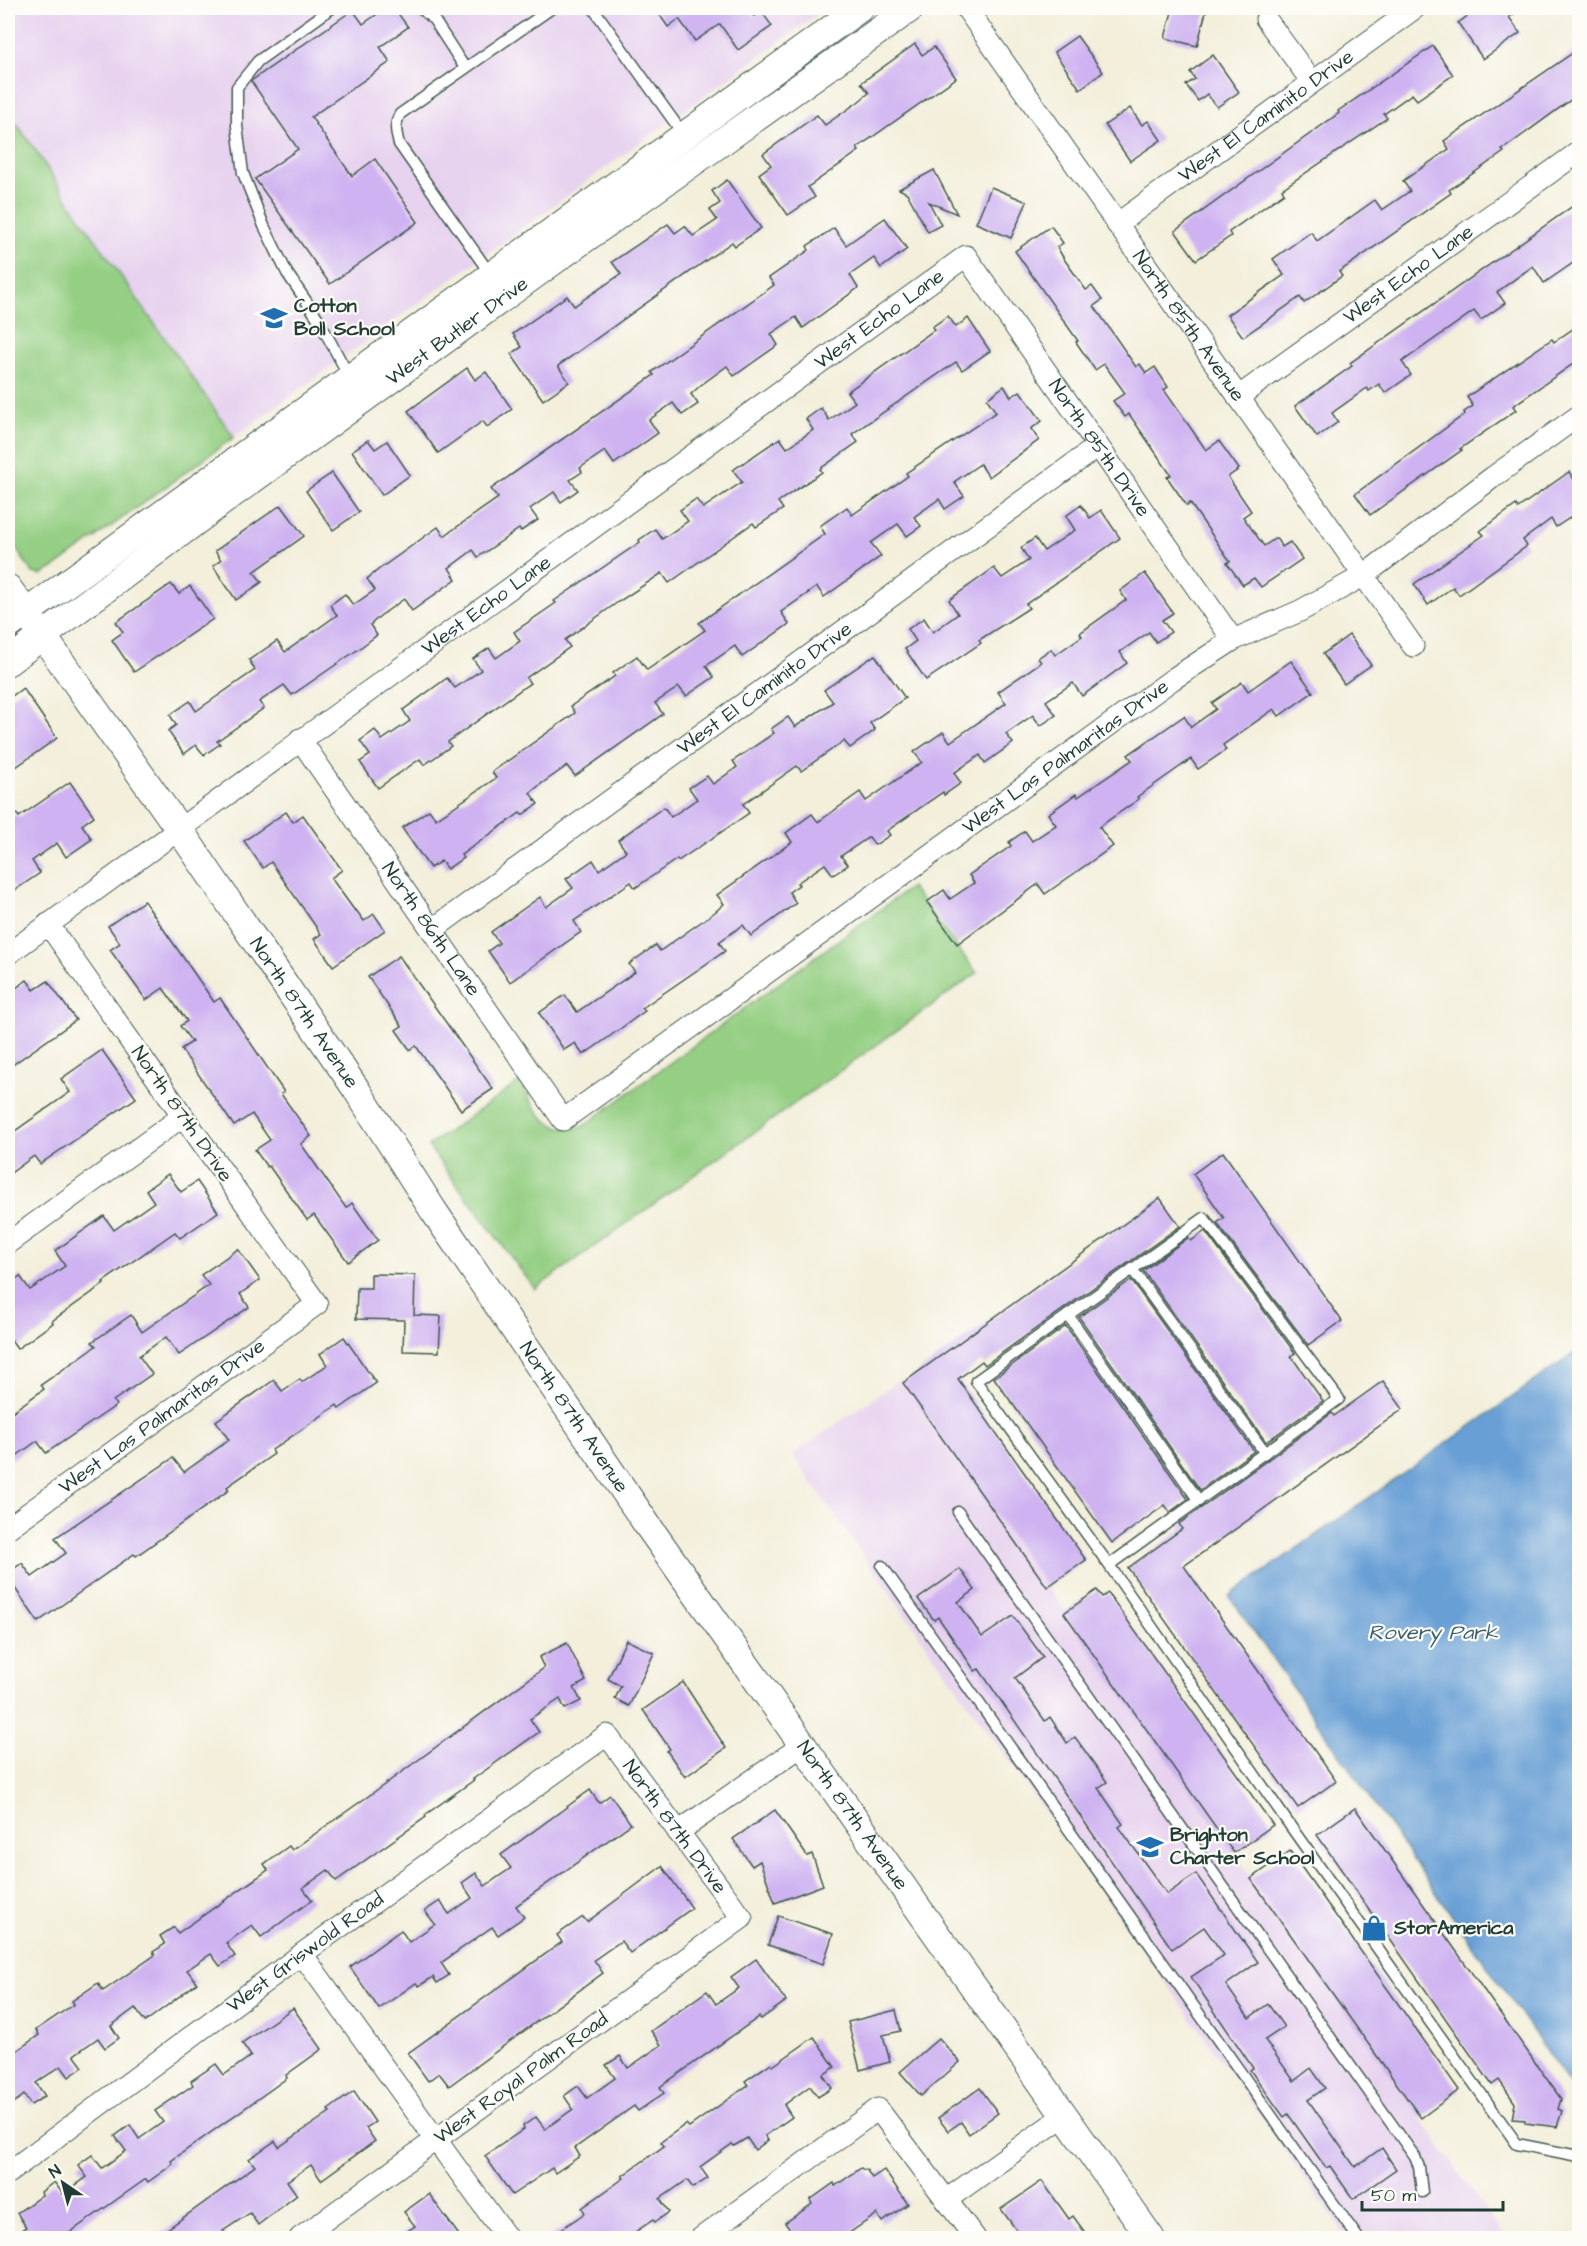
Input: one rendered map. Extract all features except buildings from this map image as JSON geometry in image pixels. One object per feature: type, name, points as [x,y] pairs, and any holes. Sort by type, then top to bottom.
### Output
[{"type":"street","name":"West Butler Drive","points":[[17,619],[860,8]]},
{"type":"street","name":"West Butler Drive","points":[[8,662],[234,493],[555,260],[911,8]]},
{"type":"street","name":"North 85th Avenue","points":[[966,8],[1413,646]]},
{"type":"street","name":"West El Caminito Drive","points":[[1117,224],[1415,8]]},
{"type":"street","points":[[1266,19],[1312,82]]},
{"type":"street","name":"West Echo Lane","points":[[1238,397],[1580,151]]},
{"type":"street","name":"West Echo Lane","points":[[8,954],[966,256]]},
{"type":"street","name":"North 85th Drive","points":[[966,256],[1233,640]]},
{"type":"street","name":"West Las Palmaritas Drive","points":[[563,1120],[1173,679],[1233,640],[1300,611],[1363,576],[1493,477],[1580,416]]},
{"type":"street","name":"West El Caminito Drive","points":[[432,930],[1098,446]]},
{"type":"street","name":"North 87th Avenue","points":[[8,588],[17,619],[44,636],[356,1089],[433,1210],[648,1526],[1151,2238]]},
{"type":"street","name":"North 86th Lane","points":[[300,740],[563,1120]]},
{"type":"street","name":"North 87th Drive","points":[[48,924],[317,1304]]},
{"type":"street","points":[[8,1243],[183,1116]]},
{"type":"street","name":"West Las Palmaritas Drive","points":[[8,1528],[317,1304]]},
{"type":"street","name":"North 87th Drive","points":[[607,1735],[742,1918]]},
{"type":"street","name":"West Griswold Road","points":[[8,2173],[302,1954],[607,1735]]},
{"type":"street","points":[[678,1832],[803,1745]]},
{"type":"street","name":"West Royal Palm Road","points":[[300,2238],[742,1918]]},
{"type":"street","points":[[302,1954],[507,2238]]},
{"type":"street","points":[[701,2238],[878,2109],[975,2238]]},
{"type":"street","points":[[946,2200],[1065,2115]]},
{"type":"lane","points":[[333,8],[258,61],[237,87],[237,126],[243,173],[264,226],[287,273],[317,317],[350,378]]},
{"type":"lane","points":[[421,8],[434,20],[465,68]]},
{"type":"lane","points":[[491,275],[399,144],[396,120],[400,114],[552,8]]},
{"type":"lane","points":[[593,8],[684,135]]},
{"type":"lane","points":[[1109,1565],[1340,1399],[1204,1218],[976,1381],[1109,1565],[1517,2144],[1580,2158]]},
{"type":"lane","points":[[1132,1269],[1265,1453]]},
{"type":"lane","points":[[1068,1315],[1199,1502]]},
{"type":"lane","points":[[958,1512],[1414,2157],[1419,2167],[1422,2192]]},
{"type":"lane","points":[[882,1566],[1358,2238]]},
{"type":"shaded area","name":"Cotton Boll School","points":[[8,8],[826,8],[234,437],[8,111]]},
{"type":"shaded area","name":"Brighton Charter School","points":[[901,1379],[1505,2238],[1347,2238],[792,1455]]},
{"type":"green space","points":[[8,111],[234,437],[41,575],[33,573],[8,537]]},
{"type":"green space","points":[[911,887],[977,973],[535,1289],[428,1146],[519,1082],[537,1110],[550,1123],[559,1127],[582,1127]]},
{"type":"water","name":"Rovery Park","points":[[1579,1350],[1579,2098],[1229,1596]]},
{"type":"place","name":"Cotton Boll School","points":[[274,318]]},
{"type":"place","name":"Brighton Charter School","points":[[1150,1847]]},
{"type":"place","name":"StorAmerica","points":[[1374,1928]]}]
